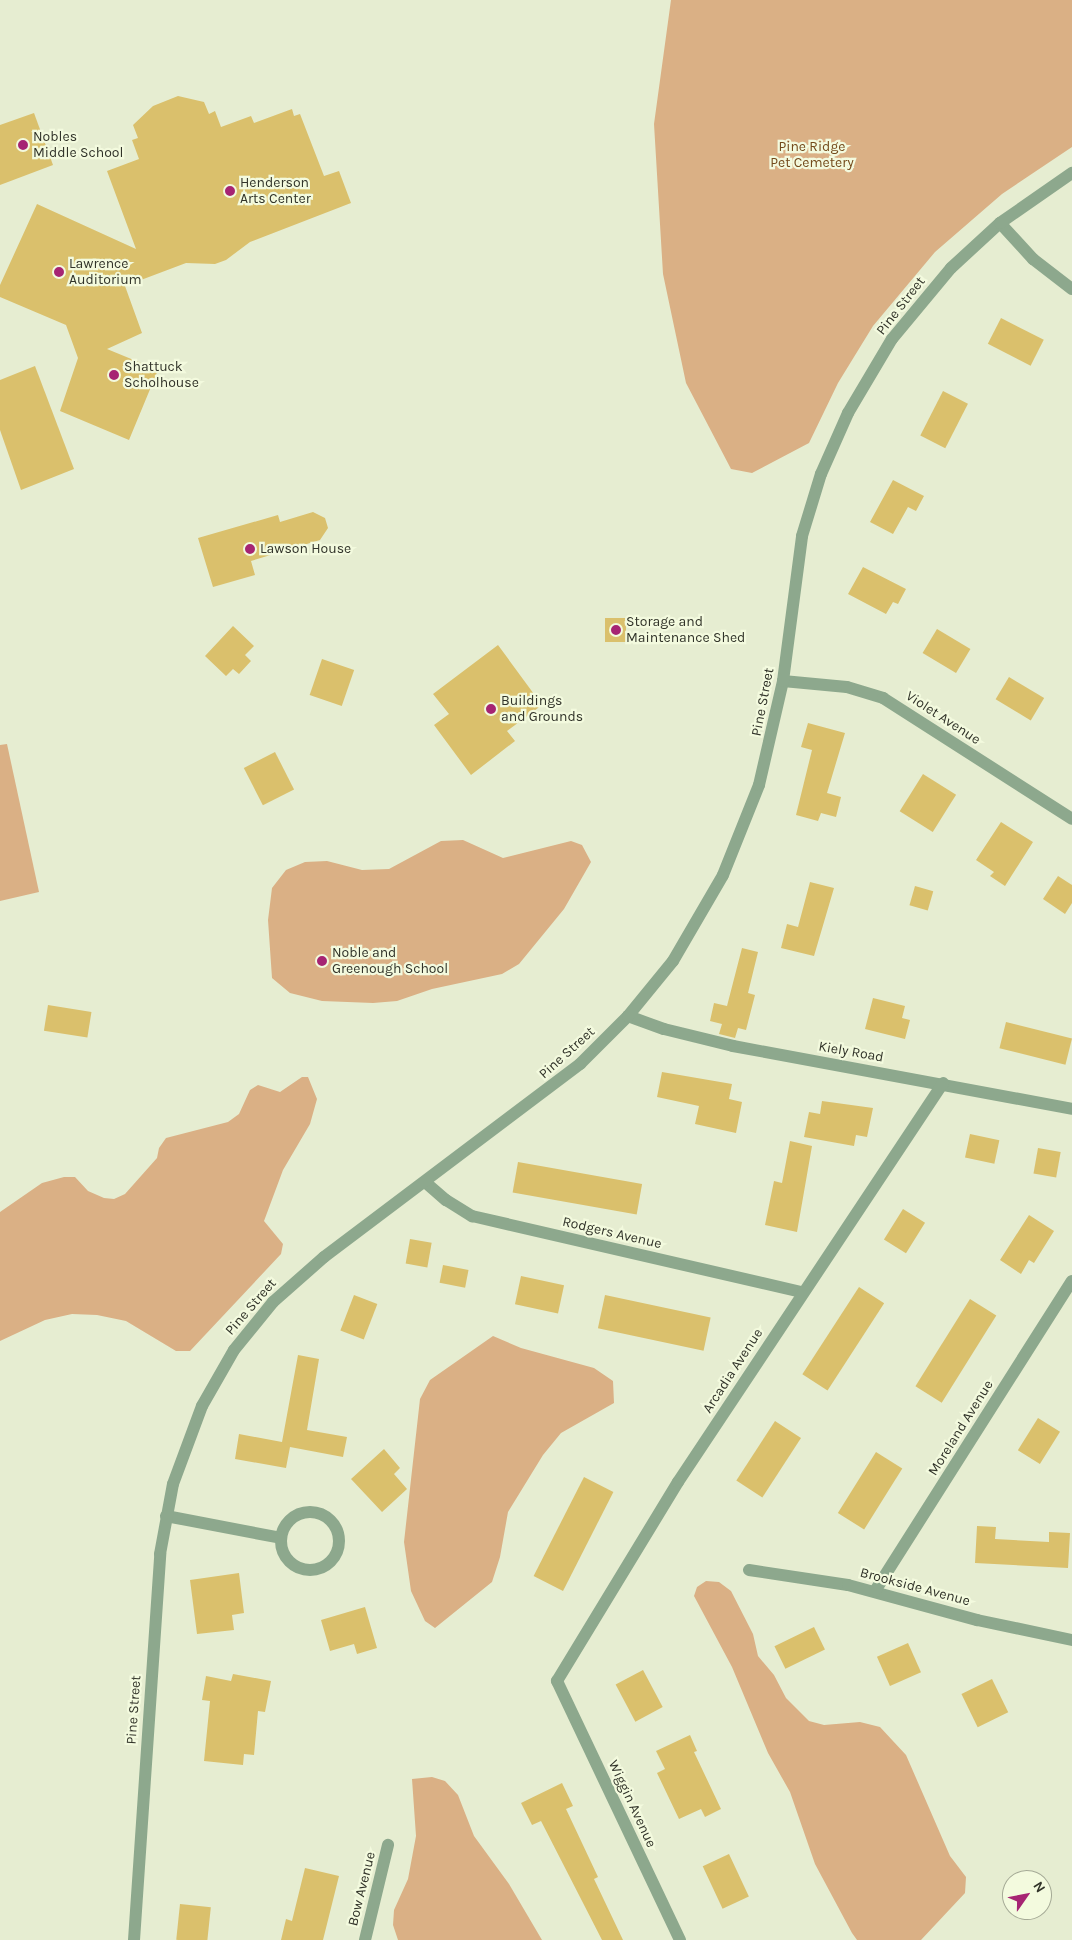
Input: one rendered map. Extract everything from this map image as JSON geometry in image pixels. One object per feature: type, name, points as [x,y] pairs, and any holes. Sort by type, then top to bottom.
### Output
[{"type":"street","name":"Pine Street","points":[[134,1940],[158,1579],[166,1516],[173,1484],[190,1432],[217,1377],[252,1326],[304,1273],[553,1086],[628,1016],[673,961],[723,875],[759,785],[784,681],[802,536],[814,494],[839,431],[868,377],[905,322],[951,268],[1000,223],[1072,174]]},
{"type":"street","points":[[1000,223],[1033,259],[1072,289]]},
{"type":"street","name":"Violet Avenue","points":[[784,681],[847,687],[883,698],[1072,819]]},
{"type":"street","name":"Kiely Road","points":[[628,1016],[664,1029],[733,1046],[943,1083],[1072,1110]]},
{"type":"street","name":"Arcadia Avenue","points":[[557,1681],[678,1482],[802,1292],[943,1083]]},
{"type":"street","name":"Rodgers Avenue","points":[[425,1182],[446,1200],[472,1216],[802,1292]]},
{"type":"street","name":"Moreland Avenue","points":[[875,1591],[1072,1281]]},
{"type":"street","points":[[317,1513],[334,1525],[339,1544],[336,1554],[323,1567],[305,1570],[288,1560],[281,1538],[287,1522],[296,1516],[317,1513]]},
{"type":"street","points":[[166,1516],[281,1538]]},
{"type":"street","name":"Brookside Avenue","points":[[749,1570],[875,1591],[977,1620],[1072,1640]]},
{"type":"street","name":"Wiggin Avenue","points":[[557,1681],[680,1940]]},
{"type":"street","name":"Bow Avenue","points":[[365,1940],[388,1845]]},
{"type":"green space","name":"Pine Ridge Pet Cemetery","points":[[671,0],[1072,0],[1072,147],[1002,194],[935,252],[873,326],[838,383],[809,443],[752,473],[731,469],[686,383],[663,274],[654,124]]},
{"type":"green space","points":[[7,744],[39,892],[0,901],[0,745]]},
{"type":"green space","points":[[463,840],[503,858],[571,841],[582,845],[591,862],[564,909],[519,964],[502,974],[432,989],[397,1001],[373,1003],[322,1001],[290,993],[272,978],[268,920],[272,888],[286,870],[305,862],[327,861],[362,870],[389,869],[441,841]]},
{"type":"green space","points":[[302,1077],[308,1077],[317,1099],[310,1124],[283,1170],[264,1221],[283,1244],[281,1254],[190,1351],[176,1351],[126,1321],[97,1315],[72,1314],[45,1320],[0,1341],[0,1212],[42,1183],[64,1177],[75,1177],[88,1191],[104,1198],[114,1199],[125,1194],[157,1158],[159,1148],[166,1138],[228,1122],[239,1114],[250,1090],[258,1085],[280,1092]]},
{"type":"green space","points":[[493,1336],[521,1348],[594,1368],[613,1381],[614,1403],[561,1433],[543,1455],[508,1512],[500,1557],[492,1582],[435,1628],[425,1621],[411,1591],[404,1542],[420,1399],[430,1380]]},
{"type":"green space","points":[[706,1581],[719,1582],[731,1591],[753,1634],[758,1656],[774,1675],[786,1698],[809,1721],[824,1725],[860,1722],[880,1727],[906,1755],[950,1856],[966,1877],[965,1893],[921,1940],[857,1940],[852,1933],[815,1864],[790,1792],[768,1753],[732,1667],[694,1596],[697,1587]]},
{"type":"green space","points":[[432,1777],[445,1781],[458,1795],[474,1836],[509,1884],[542,1940],[398,1940],[393,1925],[394,1910],[408,1879],[416,1836],[412,1779]]},
{"type":"building","points":[[178,96],[204,102],[209,114],[215,111],[221,127],[251,116],[254,123],[292,109],[294,116],[300,114],[324,176],[339,171],[351,203],[250,242],[226,260],[215,264],[186,263],[125,286],[142,333],[107,349],[158,370],[129,440],[60,411],[78,358],[66,325],[0,297],[0,285],[37,204],[136,249],[107,171],[139,159],[132,140],[138,138],[133,125],[153,106]]},
{"type":"building","name":"Nobles Middle School","points":[[34,113],[53,165],[0,185],[0,125]]},
{"type":"building","points":[[1001,318],[1044,340],[1031,366],[988,344]]},
{"type":"building","points":[[35,366],[74,469],[21,490],[0,430],[0,380]]},
{"type":"building","points":[[943,391],[968,404],[945,448],[920,436]]},
{"type":"building","points":[[893,480],[924,496],[916,511],[908,507],[893,534],[870,522]]},
{"type":"building","name":"Lawson House","points":[[313,512],[325,518],[328,528],[320,540],[251,561],[255,575],[213,587],[198,538],[278,515],[280,522]]},
{"type":"building","points":[[863,567],[906,589],[898,604],[893,602],[886,614],[848,594]]},
{"type":"building","name":"Storage and Maintenance Shed","points":[[605,618],[626,618],[626,642],[605,642]]},
{"type":"building","points":[[233,626],[254,646],[245,655],[251,661],[239,674],[233,669],[226,676],[205,656]]},
{"type":"building","points":[[937,629],[970,649],[956,673],[923,653]]},
{"type":"building","name":"Buildings and Grounds","points":[[498,645],[542,705],[507,731],[515,741],[471,775],[434,725],[449,714],[433,694]]},
{"type":"building","points":[[322,659],[354,670],[342,706],[310,695]]},
{"type":"building","points":[[1009,677],[1044,698],[1031,720],[996,699]]},
{"type":"building","points":[[808,723],[845,733],[827,793],[841,797],[836,817],[821,813],[818,821],[796,815],[812,750],[801,747]]},
{"type":"building","points":[[275,752],[294,789],[263,805],[244,768]]},
{"type":"building","points":[[923,774],[956,795],[933,832],[900,811]]},
{"type":"building","points":[[1001,822],[1033,842],[1005,886],[990,876],[994,872],[976,860]]},
{"type":"building","points":[[1058,876],[1072,885],[1072,903],[1065,914],[1043,899]]},
{"type":"building","points":[[810,882],[834,888],[814,956],[781,948],[787,924],[798,927]]},
{"type":"building","points":[[915,886],[933,891],[928,910],[909,905]]},
{"type":"building","points":[[742,948],[758,952],[748,993],[755,995],[746,1030],[738,1028],[735,1038],[719,1034],[722,1024],[710,1021],[714,1003],[727,1006]]},
{"type":"building","points":[[873,998],[905,1006],[902,1018],[910,1020],[905,1039],[865,1029]]},
{"type":"building","points":[[48,1005],[91,1012],[87,1038],[44,1031]]},
{"type":"building","points":[[1006,1022],[1072,1038],[1065,1065],[999,1048]]},
{"type":"building","points":[[662,1072],[732,1084],[729,1099],[742,1102],[736,1133],[695,1124],[699,1106],[657,1097]]},
{"type":"building","points":[[822,1101],[873,1108],[867,1137],[856,1135],[854,1146],[804,1137],[809,1112],[820,1114]]},
{"type":"building","points":[[970,1134],[999,1140],[994,1164],[965,1157]]},
{"type":"building","points":[[790,1141],[812,1146],[797,1232],[765,1225],[774,1181],[782,1183]]},
{"type":"building","points":[[1038,1148],[1061,1152],[1056,1178],[1033,1174]]},
{"type":"building","points":[[518,1162],[642,1184],[637,1214],[513,1193]]},
{"type":"building","points":[[903,1209],[925,1223],[906,1253],[884,1240]]},
{"type":"building","points":[[1029,1215],[1054,1231],[1034,1263],[1029,1260],[1021,1274],[1000,1260]]},
{"type":"building","points":[[410,1239],[432,1243],[427,1267],[406,1264]]},
{"type":"building","points":[[443,1265],[469,1270],[465,1288],[440,1283]]},
{"type":"building","points":[[521,1276],[564,1285],[558,1314],[515,1304]]},
{"type":"building","points":[[859,1287],[884,1303],[828,1391],[802,1374]]},
{"type":"building","points":[[354,1295],[377,1304],[364,1339],[340,1330]]},
{"type":"building","points":[[605,1295],[711,1317],[704,1351],[598,1328]]},
{"type":"building","points":[[970,1299],[996,1315],[942,1403],[915,1386]]},
{"type":"building","points":[[298,1355],[319,1359],[307,1430],[347,1437],[343,1457],[290,1447],[286,1468],[235,1459],[239,1434],[282,1442]]},
{"type":"building","points":[[1038,1418],[1060,1432],[1040,1464],[1018,1450]]},
{"type":"building","points":[[775,1421],[801,1438],[762,1497],[736,1481]]},
{"type":"building","points":[[384,1449],[400,1468],[394,1474],[407,1489],[382,1512],[351,1479]]},
{"type":"building","points":[[876,1452],[902,1468],[864,1529],[838,1513]]},
{"type":"building","points":[[584,1477],[613,1492],[563,1591],[534,1576]]},
{"type":"building","points":[[977,1526],[996,1527],[995,1539],[1049,1542],[1049,1532],[1070,1533],[1068,1568],[975,1563]]},
{"type":"building","points":[[239,1573],[244,1613],[232,1615],[234,1630],[197,1634],[190,1580]]},
{"type":"building","points":[[365,1607],[377,1648],[357,1654],[354,1644],[330,1651],[321,1620]]},
{"type":"building","points":[[814,1627],[825,1649],[785,1669],[774,1646]]},
{"type":"building","points":[[908,1643],[921,1672],[890,1686],[877,1657]]},
{"type":"building","points":[[643,1670],[663,1707],[635,1722],[616,1685]]},
{"type":"building","points":[[233,1674],[271,1681],[265,1712],[258,1711],[254,1755],[244,1754],[243,1765],[204,1761],[210,1701],[202,1700],[206,1676],[231,1681]]},
{"type":"building","points":[[992,1679],[1008,1712],[978,1727],[961,1694]]},
{"type":"building","points":[[690,1735],[697,1751],[694,1752],[721,1809],[705,1817],[701,1809],[679,1819],[657,1773],[665,1769],[656,1751]]},
{"type":"building","points":[[562,1783],[573,1806],[566,1809],[598,1877],[594,1879],[623,1940],[602,1940],[541,1821],[532,1825],[521,1803]]},
{"type":"building","points":[[729,1854],[749,1897],[723,1909],[703,1866]]},
{"type":"building","points":[[305,1868],[339,1876],[323,1940],[281,1940],[286,1919],[292,1921]]},
{"type":"building","points":[[180,1904],[211,1907],[207,1940],[176,1940]]},
{"type":"place","name":"Nobles Middle School","points":[[23,145]]},
{"type":"place","name":"Henderson Arts Center","points":[[230,191]]},
{"type":"place","name":"Lawrence Auditorium","points":[[59,272]]},
{"type":"place","name":"Shattuck Scholhouse","points":[[114,375]]},
{"type":"place","name":"Lawson House","points":[[250,549]]},
{"type":"place","name":"Storage and Maintenance Shed","points":[[616,630]]},
{"type":"place","name":"Buildings and Grounds","points":[[491,709]]},
{"type":"place","name":"Noble and Greenough School","points":[[322,961]]}]
